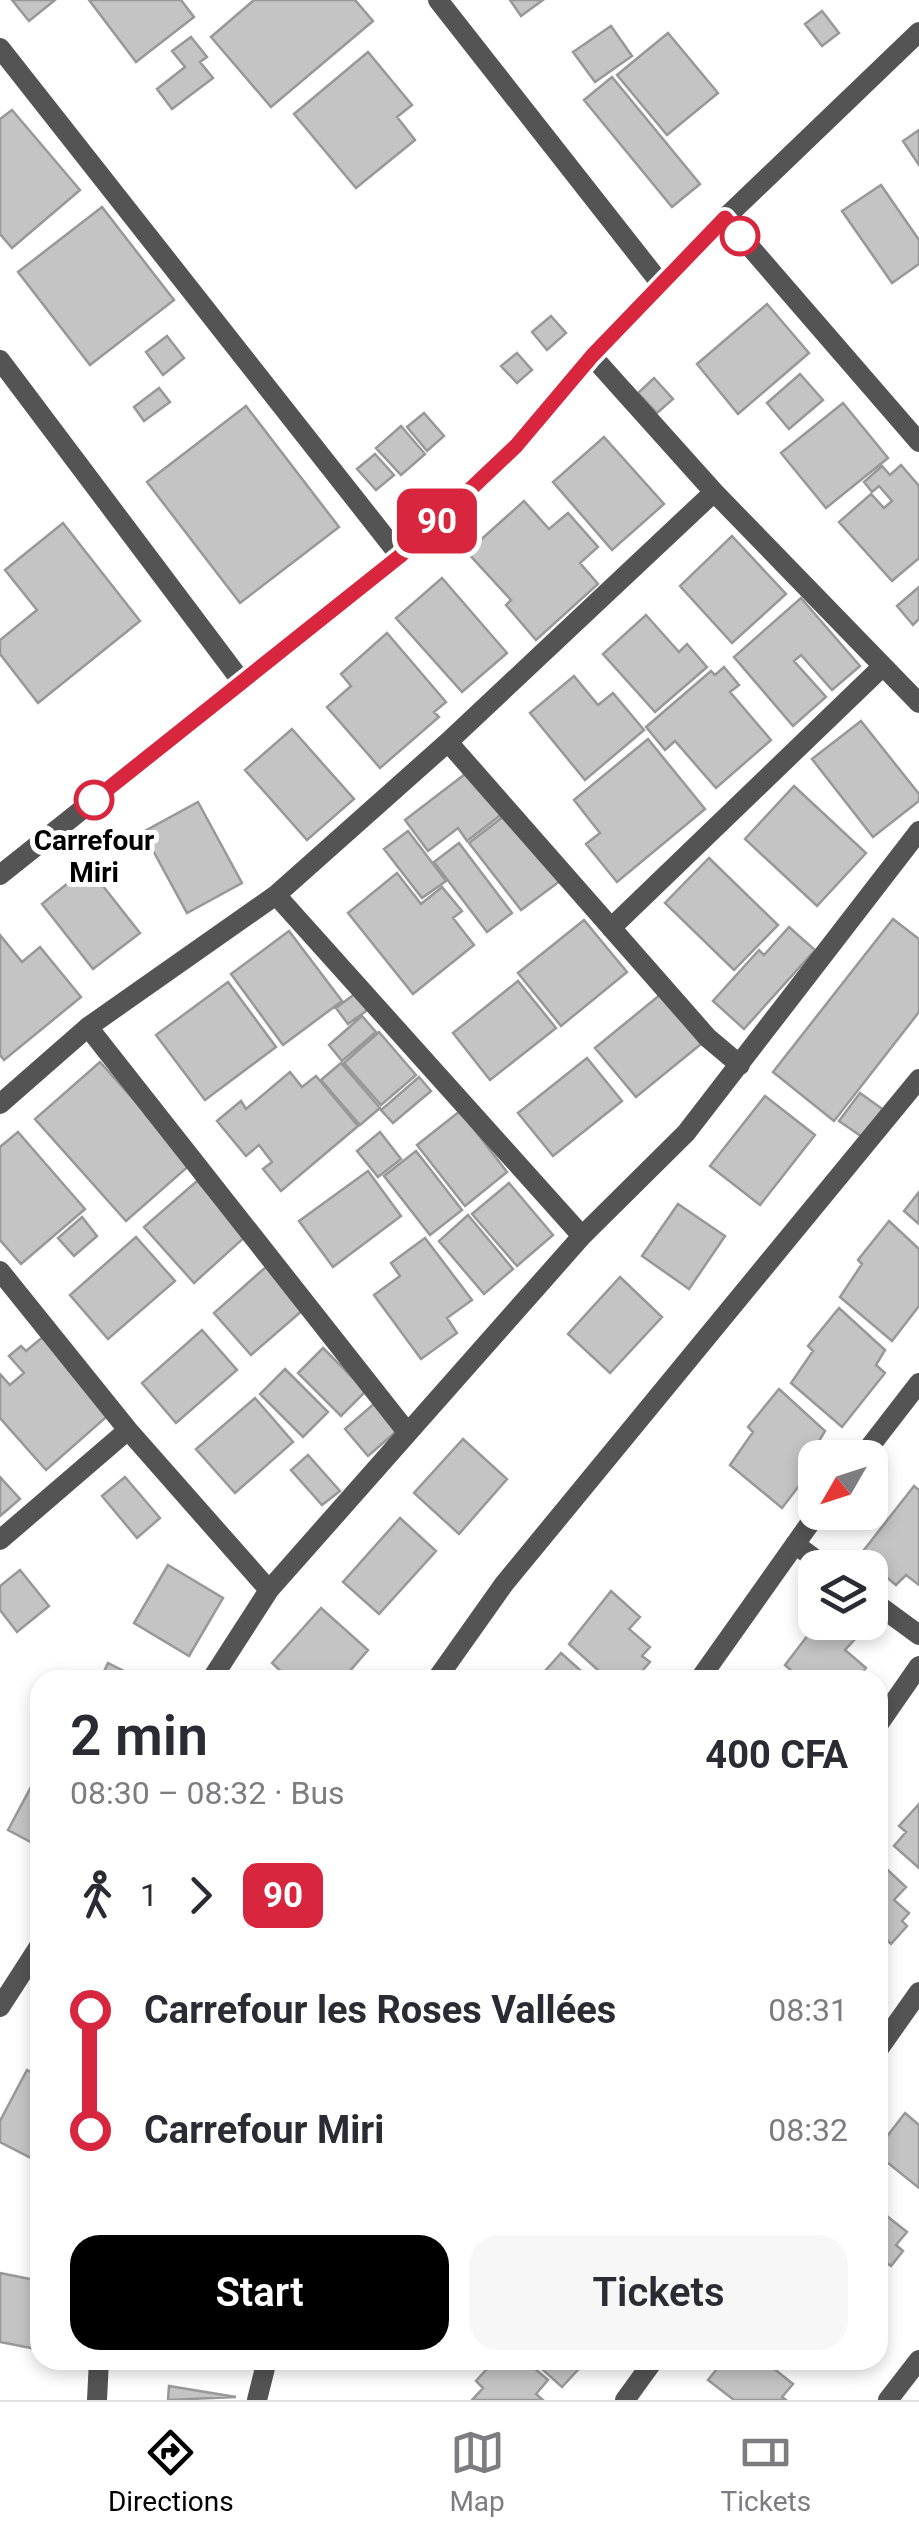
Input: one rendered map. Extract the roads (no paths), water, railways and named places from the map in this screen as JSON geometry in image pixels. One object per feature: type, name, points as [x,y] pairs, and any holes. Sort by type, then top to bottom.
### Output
[{"type":"street","points":[[438,0],[661,284]]},
{"type":"street","points":[[0,875],[400,556],[516,446],[592,356],[725,218],[919,32]]},
{"type":"street","points":[[0,48],[400,556]]},
{"type":"street","points":[[725,218],[919,442]]},
{"type":"street","points":[[592,356],[714,492],[919,703]]},
{"type":"street","points":[[0,360],[242,682]]},
{"type":"street","points":[[0,1104],[88,1027],[276,895],[448,742],[714,492]]},
{"type":"street","points":[[611,928],[882,666]]},
{"type":"street","points":[[448,742],[708,1038],[740,1065]]},
{"type":"street","points":[[217,1670],[269,1590],[582,1236],[686,1133],[919,831]]},
{"type":"street","points":[[276,895],[582,1236]]},
{"type":"street","points":[[88,1027],[408,1432]]},
{"type":"street","points":[[443,1670],[504,1584],[919,1080]]},
{"type":"street","points":[[0,1270],[128,1430],[269,1590]]},
{"type":"street","points":[[875,1440],[919,1383]]},
{"type":"street","points":[[0,1540],[128,1430]]},
{"type":"street","points":[[706,1670],[806,1530]]},
{"type":"street","points":[[796,1544],[804,1550]]},
{"type":"street","points":[[888,1612],[919,1634]]},
{"type":"street","points":[[888,1711],[919,1666]]},
{"type":"street","points":[[0,2006],[30,1960]]},
{"type":"street","points":[[888,2036],[919,1992]]},
{"type":"street","points":[[888,2400],[919,2360]]},
{"type":"street","points":[[97,2400],[98,2370]]},
{"type":"street","points":[[257,2400],[264,2370]]},
{"type":"street","points":[[625,2400],[647,2370]]},
{"type":"place","name":"Carrefour Miri","points":[[94,800]]}]
